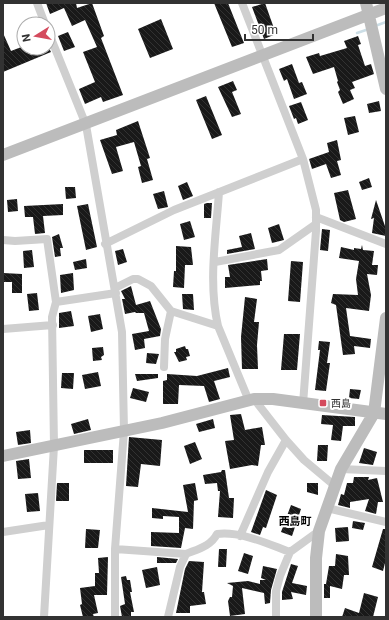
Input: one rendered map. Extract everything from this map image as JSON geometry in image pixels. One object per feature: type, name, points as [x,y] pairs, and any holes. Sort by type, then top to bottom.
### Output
[{"type":"street","points":[[37,3],[42,16]]},
{"type":"street","points":[[242,3],[303,159],[316,220],[303,404]]},
{"type":"street","points":[[3,156],[263,56],[368,9],[386,8]]},
{"type":"street","points":[[368,9],[386,89]]},
{"type":"street","points":[[56,51],[86,125],[105,244],[122,332],[124,432],[115,549],[115,617]]},
{"type":"street","points":[[105,244],[174,210],[303,159]]},
{"type":"street","points":[[219,192],[213,288],[218,326],[252,400],[304,460],[335,486]]},
{"type":"street","points":[[316,220],[386,244]]},
{"type":"street","points":[[215,262],[279,250],[316,220]]},
{"type":"street","points":[[3,240],[15,241],[48,239],[56,302],[53,325],[54,446],[44,617]]},
{"type":"street","points":[[56,302],[115,291],[134,279],[138,279],[151,286],[171,311],[218,326]]},
{"type":"street","points":[[164,367],[166,339],[171,311]]},
{"type":"street","points":[[316,617],[316,558],[320,531],[327,508],[341,470],[380,413],[386,318]]},
{"type":"street","points":[[3,329],[53,325]]},
{"type":"street","points":[[3,456],[124,432],[252,400],[273,399],[380,413]]},
{"type":"street","points":[[240,536],[268,472],[286,440]]},
{"type":"street","points":[[341,470],[386,471]]},
{"type":"street","points":[[327,508],[386,522]]},
{"type":"street","points":[[3,532],[49,525]]},
{"type":"street","points":[[276,617],[276,591],[280,576],[290,552],[320,531]]},
{"type":"street","points":[[115,549],[186,554],[208,545],[214,541],[217,534],[224,533],[240,536],[290,552]]},
{"type":"street","points":[[168,617],[180,567],[186,554]]},
{"type":"building","points":[[46,3],[76,3],[77,8],[92,3],[104,36],[101,38],[123,95],[103,102],[101,97],[85,104],[79,89],[95,82],[83,52],[97,47],[85,20],[72,26],[64,8],[50,14]]},
{"type":"building","points":[[214,3],[228,3],[244,43],[232,47]]},
{"type":"building","points":[[265,3],[276,34],[264,39],[252,7]]},
{"type":"building","points":[[161,19],[173,49],[150,58],[138,29]]},
{"type":"building","points":[[68,32],[75,47],[64,51],[58,36]]},
{"type":"building","points":[[3,33],[11,51],[16,49],[16,56],[41,56],[3,72]]},
{"type":"building","points":[[358,36],[361,44],[358,45],[365,66],[371,64],[374,74],[352,82],[355,88],[350,90],[354,99],[343,104],[338,92],[340,90],[334,67],[313,74],[306,57],[319,53],[320,56],[347,48],[344,41]]},
{"type":"building","points":[[292,64],[299,83],[302,82],[307,94],[294,99],[287,79],[284,81],[279,69]]},
{"type":"building","points":[[233,81],[237,90],[232,92],[241,114],[232,117],[218,87]]},
{"type":"building","points":[[206,96],[222,135],[212,139],[196,100]]},
{"type":"building","points":[[379,101],[381,111],[369,113],[367,104]]},
{"type":"building","points":[[301,102],[308,120],[298,124],[296,118],[294,119],[289,106]]},
{"type":"building","points":[[355,116],[359,132],[348,135],[344,118]]},
{"type":"building","points":[[138,121],[150,158],[147,159],[153,180],[142,183],[138,167],[141,166],[134,142],[116,147],[123,171],[112,174],[100,140],[117,135],[116,130]]},
{"type":"building","points":[[337,140],[341,160],[337,161],[341,175],[331,178],[326,164],[312,169],[309,159],[329,152],[327,143]]},
{"type":"building","points":[[369,178],[372,187],[362,190],[359,182]]},
{"type":"building","points":[[187,182],[193,196],[183,200],[178,186]]},
{"type":"building","points":[[65,187],[75,187],[76,198],[66,199]]},
{"type":"building","points":[[348,190],[356,219],[344,222],[340,220],[334,193]]},
{"type":"building","points":[[164,191],[168,207],[158,209],[153,194]]},
{"type":"building","points":[[17,199],[18,211],[8,212],[7,200]]},
{"type":"building","points":[[376,200],[386,229],[386,236],[372,233],[374,218],[371,219]]},
{"type":"building","points":[[212,203],[211,218],[204,218],[204,204]]},
{"type":"building","points":[[63,204],[63,215],[43,216],[45,233],[35,234],[33,217],[25,217],[24,206]]},
{"type":"building","points":[[88,204],[97,247],[86,250],[77,206]]},
{"type":"building","points":[[190,221],[195,237],[184,240],[180,224]]},
{"type":"building","points":[[279,224],[284,240],[272,243],[268,228]]},
{"type":"building","points":[[322,229],[330,230],[328,251],[320,250]]},
{"type":"building","points":[[251,233],[255,249],[227,254],[227,250],[242,247],[239,236]]},
{"type":"building","points":[[59,234],[63,248],[60,248],[61,256],[55,257],[52,237]]},
{"type":"building","points":[[362,245],[363,250],[374,251],[372,265],[378,265],[377,275],[367,274],[371,295],[369,311],[346,308],[350,336],[371,339],[370,348],[354,346],[355,354],[343,355],[336,305],[331,303],[333,294],[358,295],[356,279],[359,261],[339,258],[341,247],[354,250],[354,248],[361,249]]},
{"type":"building","points":[[176,246],[191,247],[193,265],[185,265],[184,288],[173,287],[174,271],[176,271]]},
{"type":"building","points":[[123,249],[127,262],[118,265],[115,251]]},
{"type":"building","points":[[32,250],[34,267],[24,268],[23,251]]},
{"type":"building","points":[[86,259],[87,268],[75,270],[73,262]]},
{"type":"building","points":[[267,259],[268,270],[261,271],[262,281],[260,281],[260,285],[225,288],[225,277],[230,277],[228,265]]},
{"type":"building","points":[[291,261],[303,262],[300,302],[288,301]]},
{"type":"building","points":[[3,273],[22,274],[22,293],[12,293],[12,282],[3,282]]},
{"type":"building","points":[[73,273],[74,290],[61,293],[60,275]]},
{"type":"building","points":[[131,286],[136,305],[150,301],[161,329],[160,336],[144,339],[145,348],[135,350],[132,334],[149,331],[144,313],[135,312],[125,314],[122,299],[125,299],[121,291]]},
{"type":"building","points":[[37,293],[39,310],[29,311],[27,294]]},
{"type":"building","points":[[182,294],[193,294],[194,310],[183,309]]},
{"type":"building","points":[[245,297],[257,299],[254,322],[259,322],[257,345],[258,369],[242,369],[241,337]]},
{"type":"building","points":[[71,311],[74,326],[59,328],[59,313]]},
{"type":"building","points":[[100,314],[103,329],[91,332],[88,316]]},
{"type":"building","points":[[284,334],[300,334],[297,370],[281,370]]},
{"type":"building","points":[[319,341],[330,342],[327,363],[330,363],[326,391],[315,390],[320,350],[318,350]]},
{"type":"building","points":[[185,346],[186,349],[188,349],[190,356],[186,357],[187,360],[179,362],[174,352],[176,352],[176,349]]},
{"type":"building","points":[[103,347],[104,355],[101,357],[102,360],[93,361],[92,348]]},
{"type":"building","points":[[147,353],[159,354],[156,364],[146,363]]},
{"type":"building","points":[[228,368],[230,377],[214,381],[220,399],[209,402],[204,386],[179,385],[178,404],[163,404],[163,381],[167,380],[167,374],[197,376]]},
{"type":"building","points":[[98,372],[101,386],[85,389],[82,375]]},
{"type":"building","points":[[62,373],[74,373],[73,389],[61,388]]},
{"type":"building","points":[[135,374],[158,374],[158,378],[137,381]]},
{"type":"building","points":[[133,388],[149,392],[146,402],[130,398]]},
{"type":"building","points":[[350,389],[361,390],[359,399],[349,398]]},
{"type":"building","points":[[241,414],[245,430],[262,427],[265,445],[261,445],[258,466],[252,465],[230,469],[225,441],[234,440],[230,415]]},
{"type":"building","points":[[322,415],[355,417],[355,426],[343,426],[341,441],[331,440],[333,425],[321,424]]},
{"type":"building","points":[[88,419],[91,430],[74,434],[71,424]]},
{"type":"building","points":[[213,419],[215,428],[199,432],[196,424]]},
{"type":"building","points":[[30,430],[31,443],[18,445],[16,432]]},
{"type":"building","points":[[129,437],[162,440],[160,466],[141,464],[138,487],[126,486]]},
{"type":"building","points":[[195,442],[202,459],[190,464],[184,446]]},
{"type":"building","points":[[318,445],[328,445],[327,461],[317,461]]},
{"type":"building","points":[[364,448],[377,452],[373,465],[359,463]]},
{"type":"building","points":[[84,450],[113,450],[113,463],[84,463]]},
{"type":"building","points":[[29,459],[31,478],[18,479],[16,461]]},
{"type":"building","points":[[222,470],[225,470],[229,498],[234,498],[233,518],[218,517],[220,491],[218,491],[217,483],[205,484],[203,475],[221,472]]},
{"type":"building","points":[[354,477],[369,477],[368,480],[377,478],[383,502],[378,502],[376,514],[365,511],[369,499],[350,502],[350,508],[338,505],[341,494],[344,495],[347,483],[353,483]]},
{"type":"building","points":[[57,483],[69,483],[69,501],[56,501]]},
{"type":"building","points":[[195,483],[198,500],[194,501],[193,529],[185,528],[181,548],[151,546],[151,532],[179,533],[179,517],[163,516],[163,519],[152,518],[152,508],[188,512],[183,485]]},
{"type":"building","points":[[307,483],[318,483],[318,495],[307,492]]},
{"type":"building","points":[[266,490],[277,495],[266,528],[263,527],[260,535],[251,532]]},
{"type":"building","points":[[38,493],[40,511],[27,512],[25,494]]},
{"type":"building","points":[[291,505],[301,509],[292,536],[281,532]]},
{"type":"building","points":[[353,521],[365,523],[363,530],[352,528]]},
{"type":"building","points":[[348,527],[349,541],[336,542],[335,528]]},
{"type":"building","points":[[86,529],[100,530],[98,548],[85,548]]},
{"type":"building","points":[[383,529],[386,529],[386,559],[383,571],[372,567]]},
{"type":"building","points":[[219,549],[227,549],[226,567],[218,567]]},
{"type":"building","points":[[244,553],[253,556],[248,574],[238,571]]},
{"type":"building","points":[[336,554],[348,556],[349,575],[344,575],[342,589],[330,586],[330,598],[324,598],[324,584],[326,584],[329,566],[335,566]]},
{"type":"building","points":[[108,557],[107,595],[94,595],[98,613],[93,614],[94,617],[83,617],[80,605],[82,604],[80,588],[95,586],[95,573],[99,573],[98,558]]},
{"type":"building","points":[[157,557],[178,559],[176,563],[157,563]]},
{"type":"building","points":[[189,561],[204,562],[202,592],[204,592],[206,604],[190,606],[190,613],[176,613],[185,569]]},
{"type":"building","points":[[291,564],[298,566],[292,583],[307,586],[306,595],[291,592],[293,599],[282,600],[282,592]]},
{"type":"building","points":[[263,566],[277,569],[271,590],[270,603],[265,604],[264,593],[242,588],[245,614],[230,616],[228,601],[230,597],[232,597],[233,586],[227,583],[248,581],[260,584],[260,580],[266,580],[261,578]]},
{"type":"building","points":[[157,567],[160,585],[146,588],[142,570]]},
{"type":"building","points":[[126,576],[127,580],[130,580],[132,592],[130,592],[134,612],[131,612],[131,617],[122,617],[120,606],[125,604],[121,577]]},
{"type":"building","points":[[364,593],[378,597],[373,617],[342,617],[345,608],[359,613]]},
{"type":"waterway","points":[[375,26],[386,22]]},
{"type":"waterway","points":[[357,33],[369,29]]},
{"type":"place","name":"西島","points":[[323,403]]},
{"type":"district","name":"西島町","points":[[295,521]]}]
